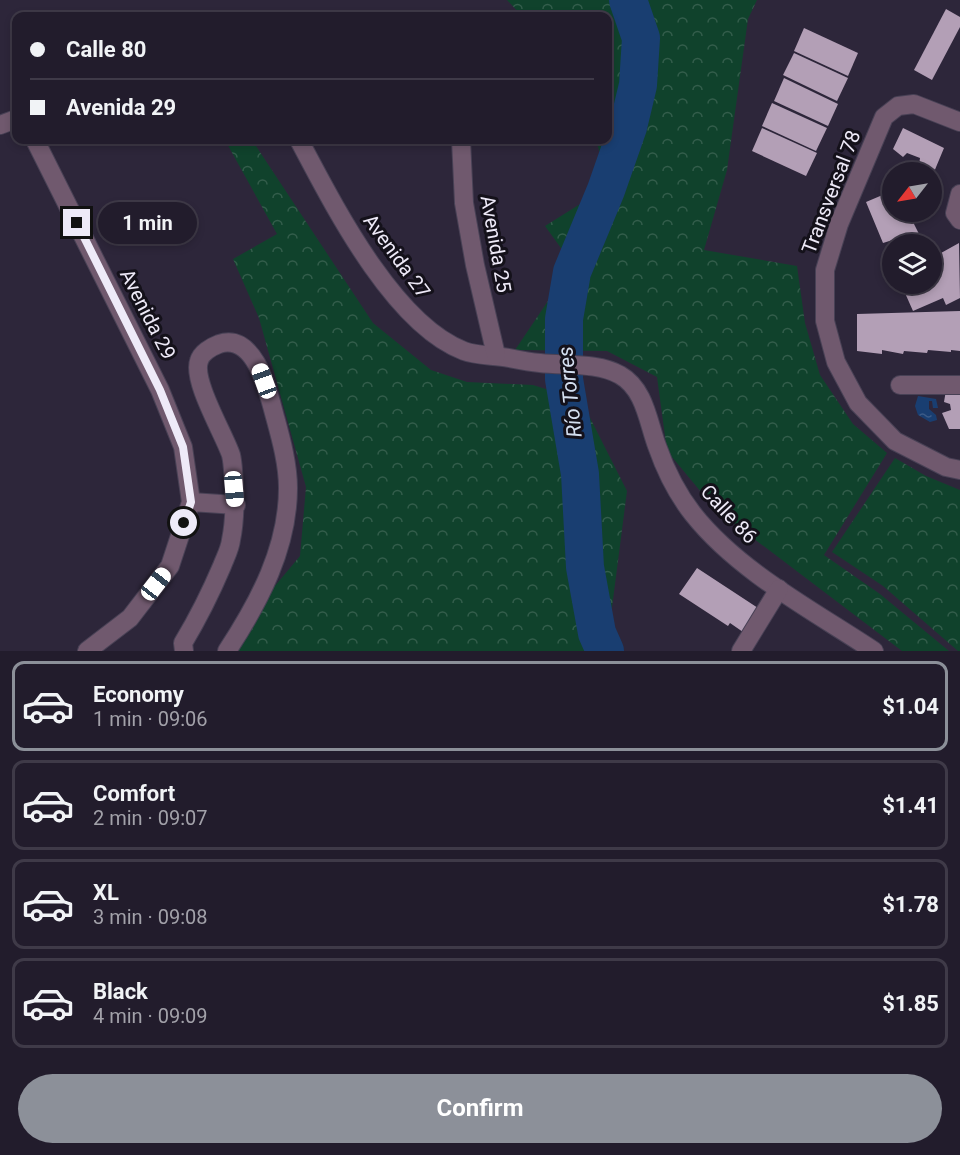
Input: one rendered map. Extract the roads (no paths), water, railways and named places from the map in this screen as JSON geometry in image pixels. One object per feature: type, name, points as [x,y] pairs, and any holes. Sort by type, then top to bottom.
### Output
[{"type":"street","name":"Transversal 78","points":[[960,122],[914,104],[898,106],[884,117],[839,224],[825,270],[825,321],[836,362],[858,403],[895,441],[946,467],[960,470]]},
{"type":"street","name":"Avenida 29","points":[[37,144],[160,390],[183,447],[191,502]]},
{"type":"street","name":"Avenida 27","points":[[301,144],[337,210],[375,268],[409,313],[434,335],[465,351],[538,363],[602,368]]},
{"type":"street","name":"Avenida 25","points":[[460,144],[466,213],[475,265],[496,355]]},
{"type":"street","points":[[960,194],[955,213],[960,220]]},
{"type":"street","points":[[184,651],[183,643],[231,543],[236,505],[231,457],[204,394],[198,374],[199,362],[205,352],[227,342],[240,344],[257,364],[270,398],[281,440],[288,487],[284,530],[273,570],[227,651]]},
{"type":"street","name":"Calle 86","points":[[602,368],[621,375],[635,388],[644,405],[658,448],[675,485],[693,514],[733,555],[778,589],[874,651]]},
{"type":"street","points":[[900,385],[960,385]]},
{"type":"street","points":[[87,651],[129,618],[170,567],[191,502],[236,505]]},
{"type":"street","points":[[741,651],[778,589]]},
{"type":"water","points":[[918,396],[936,399],[938,408],[933,408],[932,401],[929,401],[929,409],[936,415],[937,420],[930,422],[918,415],[915,406]]},
{"type":"waterway","name":"Río Torres","points":[[605,651],[597,633],[585,567],[580,474],[564,379],[564,319],[572,272],[606,190],[628,127],[638,85],[641,38],[628,0]]}]
